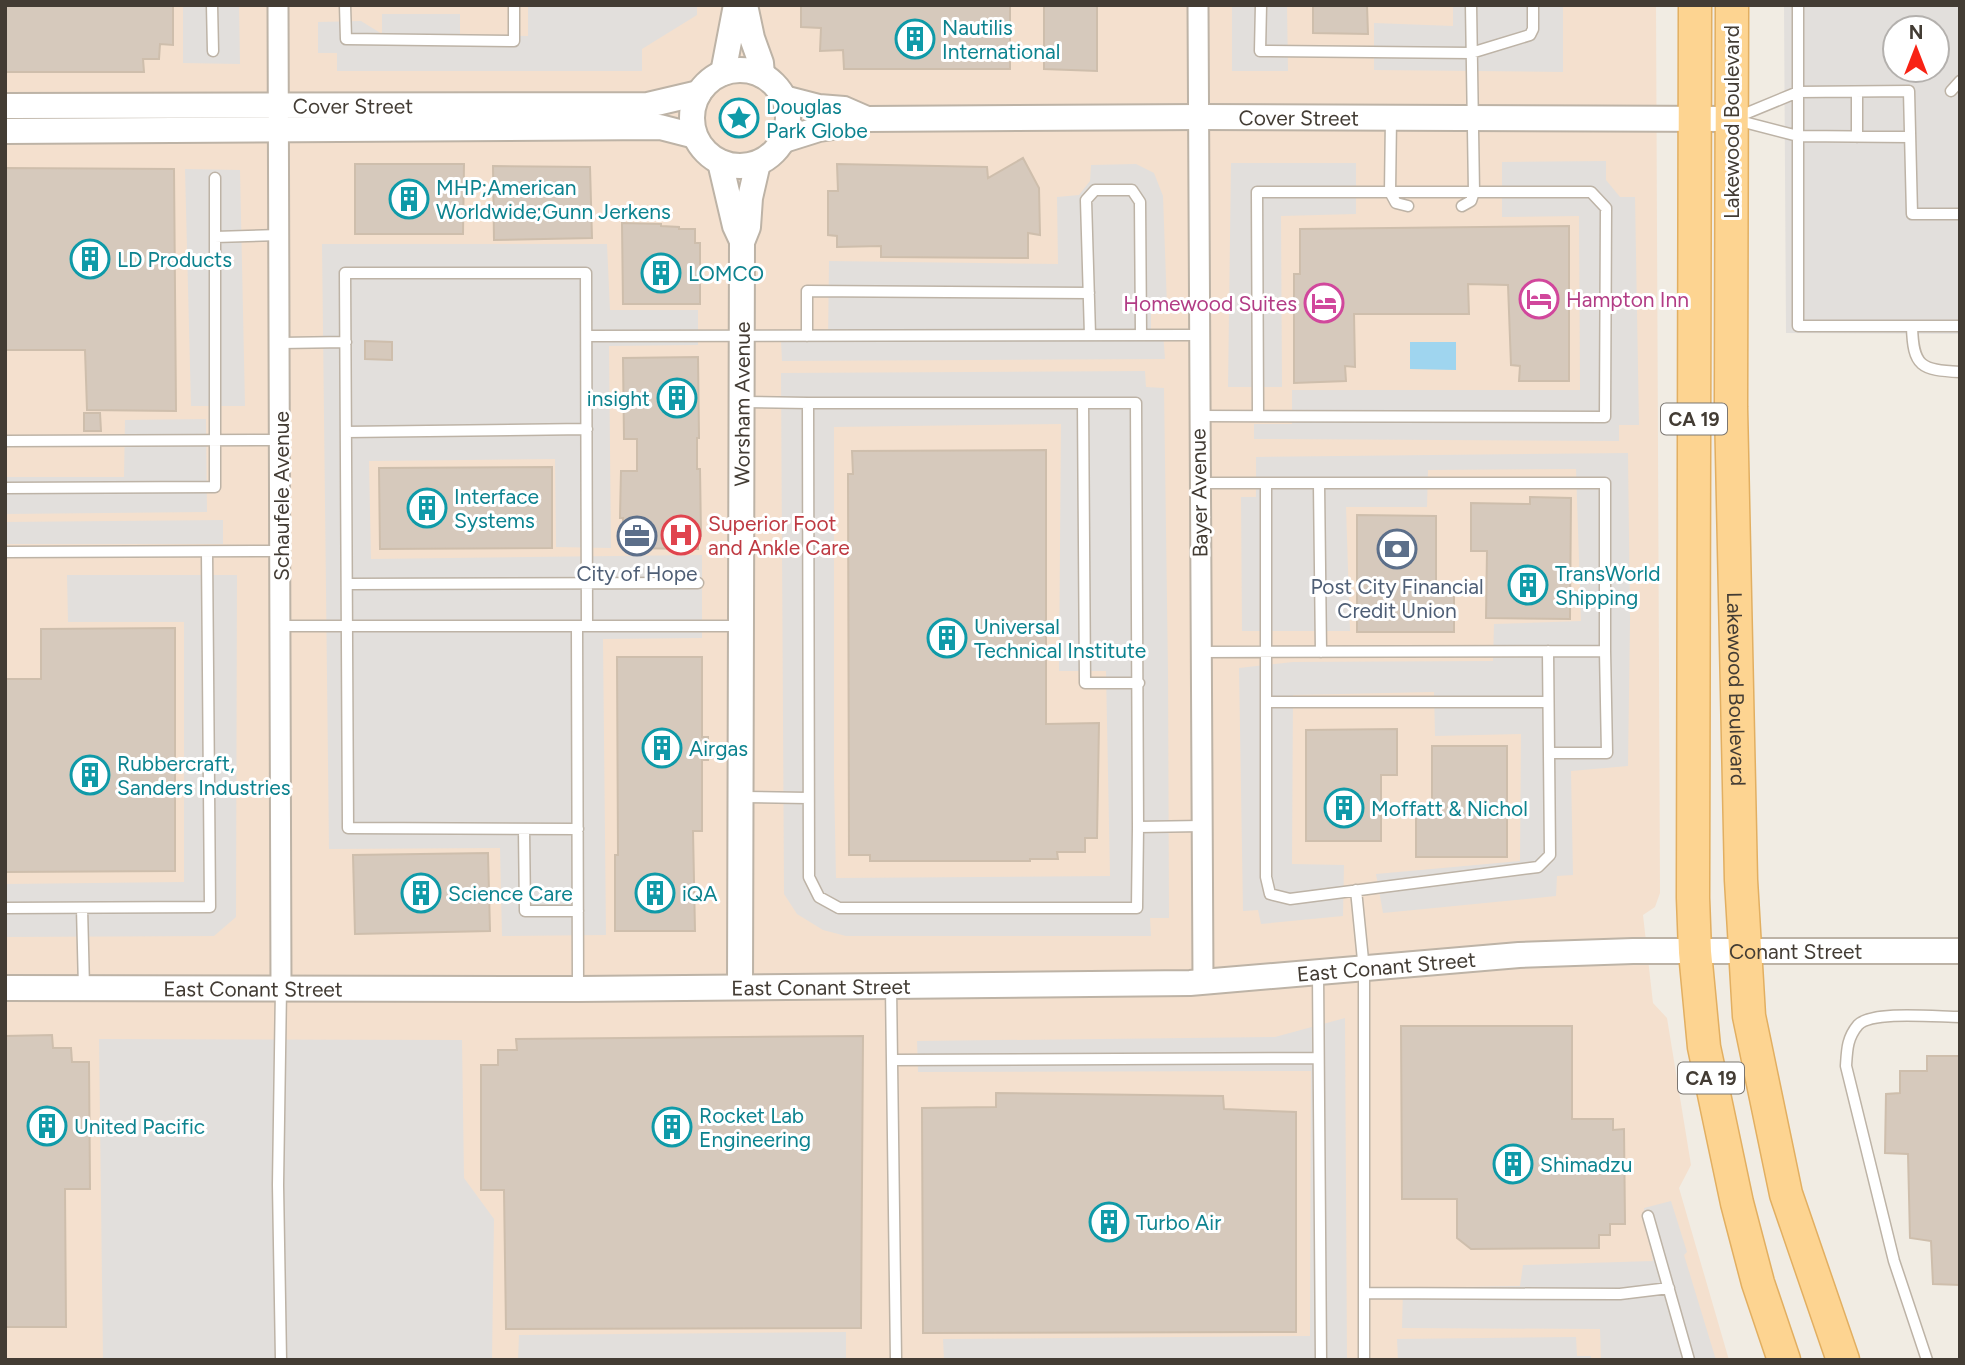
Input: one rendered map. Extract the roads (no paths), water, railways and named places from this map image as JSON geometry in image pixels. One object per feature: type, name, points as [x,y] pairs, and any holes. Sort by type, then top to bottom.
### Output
[{"type":"main road","name":"Lakewood Boulevard","points":[[1695,5],[1695,952],[1704,1048],[1737,1203],[1758,1283],[1784,1360]]},
{"type":"main road","name":"Lakewood Boulevard","points":[[1732,5],[1731,407],[1744,952],[1749,1016],[1781,1174],[1843,1360]]},
{"type":"street","name":"Schaufele Avenue","points":[[278,5],[282,626],[281,987]]},
{"type":"street","points":[[723,73],[736,5]]},
{"type":"street","points":[[745,5],[762,75]]},
{"type":"street","name":"Bayer Avenue","points":[[1198,5],[1198,416],[1203,982]]},
{"type":"street","points":[[736,70],[762,75],[771,81],[784,98],[788,111],[788,126],[784,140],[769,157],[758,163],[733,166],[720,162],[701,147],[695,136],[692,121],[699,93],[723,73],[736,70]]},
{"type":"street","name":"Cover Street","points":[[5,131],[648,105],[699,93]]},
{"type":"street","name":"Cover Street","points":[[784,98],[819,107],[844,109],[867,119]]},
{"type":"street","name":"Cover Street","points":[[5,106],[280,119],[660,127],[695,136]]},
{"type":"street","name":"Cover Street","points":[[784,140],[867,119],[1732,119]]},
{"type":"street","name":"Worsham Avenue","points":[[720,162],[735,226],[742,242]]},
{"type":"street","name":"Worsham Avenue","points":[[740,987],[742,242],[748,227],[750,198],[758,163]]},
{"type":"street","name":"Conant Street","points":[[1633,951],[1960,951]]},
{"type":"street","name":"East Conant Street","points":[[5,988],[578,989],[1203,982],[1364,970],[1444,960],[1633,951]]},
{"type":"lane","points":[[212,5],[212,51]]},
{"type":"lane","points":[[345,5],[345,39],[514,41],[514,5]]},
{"type":"lane","points":[[1261,5],[1261,51],[1471,53],[1530,35],[1533,29],[1533,5]]},
{"type":"lane","points":[[1462,206],[1471,201],[1474,192],[1471,5]]},
{"type":"lane","points":[[1798,5],[1798,326],[1960,326]]},
{"type":"lane","points":[[1951,91],[1960,81]]},
{"type":"lane","points":[[1732,119],[1798,92],[1909,91],[1912,214],[1960,214]]},
{"type":"lane","points":[[1857,92],[1857,137]]},
{"type":"lane","points":[[1391,118],[1390,192],[1396,203],[1408,206]]},
{"type":"lane","points":[[1732,119],[1798,136],[1909,137]]},
{"type":"lane","points":[[5,488],[215,487],[215,178]]},
{"type":"lane","points":[[1090,335],[1086,200],[1095,190],[1132,190],[1140,202],[1141,335]]},
{"type":"lane","points":[[1198,416],[1605,417],[1606,208],[1591,192],[1257,192],[1258,415]]},
{"type":"lane","points":[[215,237],[280,235]]},
{"type":"lane","points":[[578,829],[348,828],[345,274],[586,272],[587,583],[582,626],[578,989]]},
{"type":"lane","points":[[807,335],[807,291],[1089,293]]},
{"type":"lane","points":[[1912,326],[1915,357],[1922,365],[1933,370],[1960,372]]},
{"type":"lane","points":[[587,337],[1199,335]]},
{"type":"lane","points":[[281,344],[345,342]]},
{"type":"lane","points":[[741,402],[1136,403],[1139,683],[1137,908],[839,908],[820,897],[809,877],[807,403]]},
{"type":"lane","points":[[1083,403],[1085,683],[1139,683]]},
{"type":"lane","points":[[346,432],[587,429]]},
{"type":"lane","points":[[5,441],[281,440]]},
{"type":"lane","points":[[1199,483],[1605,483],[1607,753],[1549,753]]},
{"type":"lane","points":[[1266,483],[1266,877],[1270,894],[1290,899],[1538,867],[1550,855],[1548,651]]},
{"type":"lane","points":[[1319,484],[1321,652]]},
{"type":"lane","points":[[5,552],[281,551]]},
{"type":"lane","points":[[5,908],[210,907],[208,552]]},
{"type":"lane","points":[[347,584],[698,583]]},
{"type":"lane","points":[[282,626],[740,626]]},
{"type":"lane","points":[[1200,652],[1605,651]]},
{"type":"lane","points":[[1267,702],[1548,702]]},
{"type":"lane","points":[[739,797],[807,798]]},
{"type":"lane","points":[[1138,827],[1202,826]]},
{"type":"lane","points":[[524,829],[525,911],[578,911]]},
{"type":"lane","points":[[1356,890],[1364,970],[1364,1360]]},
{"type":"lane","points":[[82,908],[84,988]]},
{"type":"lane","points":[[1318,973],[1321,1360]]},
{"type":"lane","points":[[281,987],[278,1185],[281,1360]]},
{"type":"lane","points":[[891,987],[895,1360]]},
{"type":"lane","points":[[1927,1360],[1887,1235],[1846,1066],[1847,1042],[1859,1023],[1873,1018],[1960,1017]]},
{"type":"lane","points":[[892,1060],[1318,1058]]},
{"type":"lane","points":[[1648,1216],[1689,1360]]},
{"type":"lane","points":[[1364,1293],[1620,1294],[1669,1288]]},
{"type":"water","points":[[1410,342],[1456,342],[1456,370],[1410,369]]},
{"type":"place","name":"Nautilis International","points":[[915,39]]},
{"type":"place","name":"Douglas Park Globe","points":[[739,118]]},
{"type":"place","name":"MHP;American Worldwide;Gunn Jerkens","points":[[409,199]]},
{"type":"place","name":"LD Products","points":[[90,259]]},
{"type":"place","name":"LOMCO","points":[[661,273]]},
{"type":"place","name":"Hampton Inn","points":[[1539,299]]},
{"type":"place","name":"Homewood Suites","points":[[1324,303]]},
{"type":"place","name":"insight","points":[[677,398]]},
{"type":"place","name":"Interface Systems","points":[[427,508]]},
{"type":"place","name":"Superior Foot and Ankle Care","points":[[681,535]]},
{"type":"place","name":"City of Hope","points":[[637,536]]},
{"type":"place","name":"Post City Financial Credit Union","points":[[1397,549]]},
{"type":"place","name":"TransWorld Shipping","points":[[1528,585]]},
{"type":"place","name":"Universal Technical Institute","points":[[947,638]]},
{"type":"place","name":"Airgas","points":[[662,748]]},
{"type":"place","name":"Rubbercraft, Sanders Industries","points":[[90,775]]},
{"type":"place","name":"Moffatt & Nichol","points":[[1344,808]]},
{"type":"place","name":"Science Care","points":[[421,893]]},
{"type":"place","name":"iQA","points":[[655,893]]},
{"type":"place","name":"United Pacific","points":[[47,1126]]},
{"type":"place","name":"Rocket Lab Engineering","points":[[672,1127]]},
{"type":"place","name":"Shimadzu","points":[[1513,1164]]},
{"type":"place","name":"Turbo Air","points":[[1109,1222]]}]
